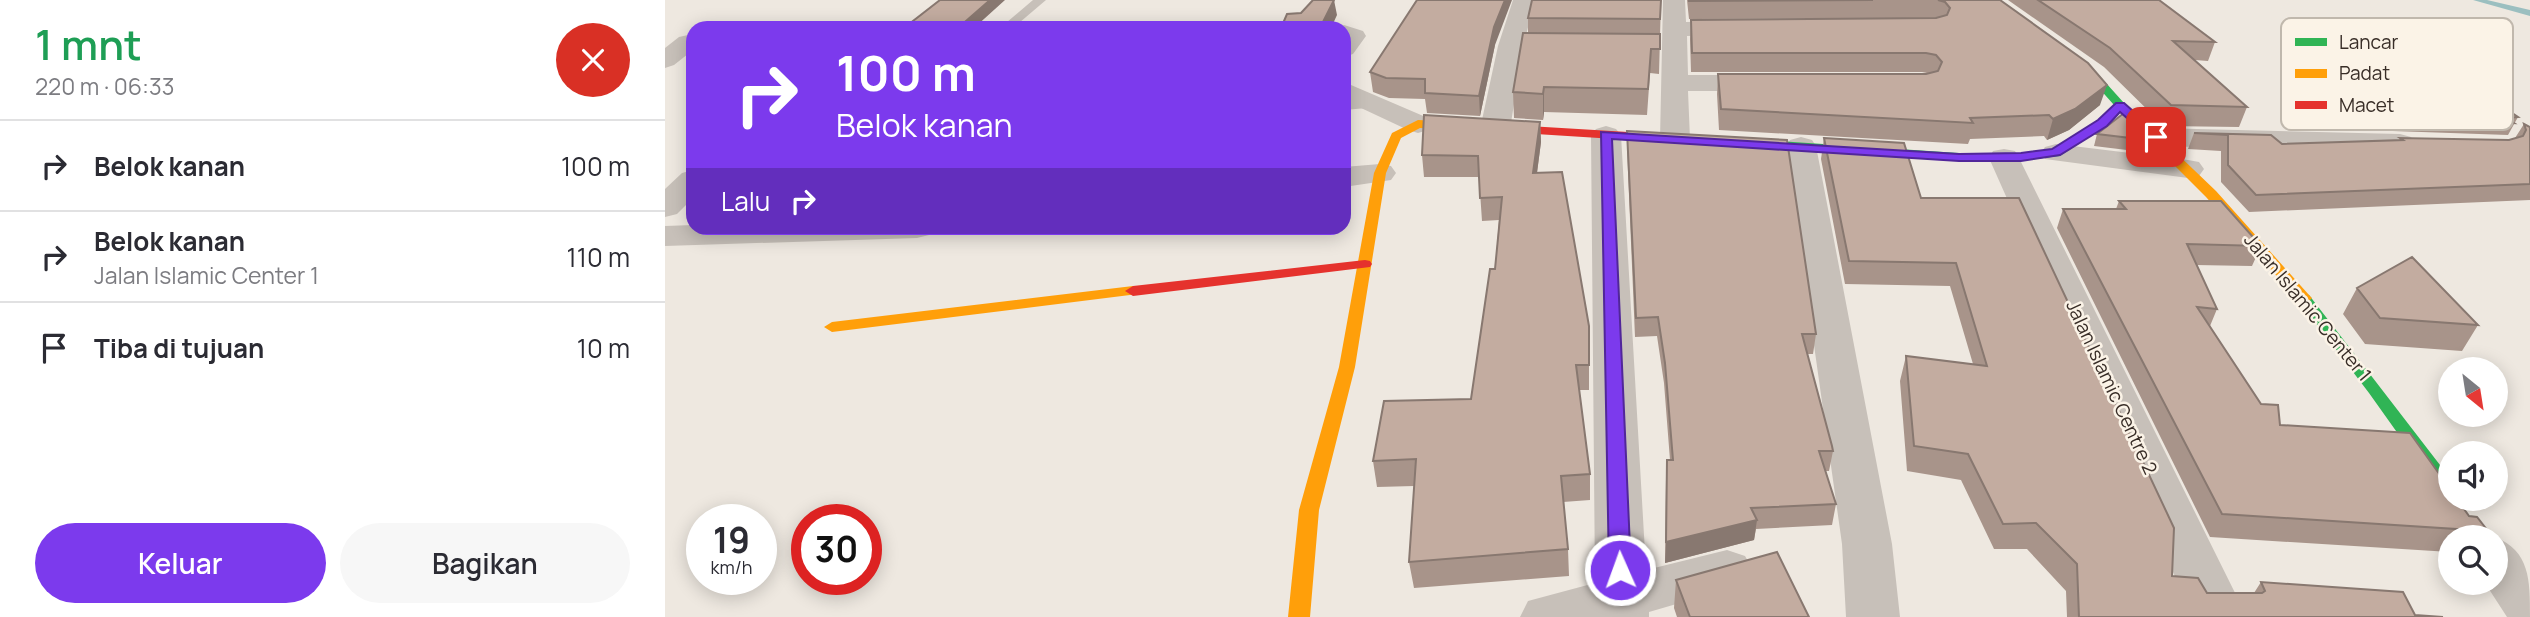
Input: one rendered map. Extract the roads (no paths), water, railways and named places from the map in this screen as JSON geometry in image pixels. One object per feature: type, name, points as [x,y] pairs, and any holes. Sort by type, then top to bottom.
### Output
[{"type":"street","points":[[1495,129],[1511,46],[1524,0]]},
{"type":"street","points":[[1674,0],[1666,41],[1675,83],[1696,140]]},
{"type":"street","name":"Jalan Islamic Center 1","points":[[1988,0],[2093,75],[2120,105],[2188,169],[2303,297],[2387,401],[2438,475]]},
{"type":"street","points":[[1666,41],[1767,28]]},
{"type":"street","points":[[665,60],[686,44]]},
{"type":"street","points":[[1511,46],[1593,47]]},
{"type":"street","points":[[1675,83],[1799,83]]},
{"type":"street","points":[[1351,93],[1418,124],[1959,158],[2004,158],[2056,153],[2188,169]]},
{"type":"street","points":[[2056,153],[2102,123],[2120,105]]},
{"type":"street","points":[[1299,617],[1309,510],[1347,367],[1380,173],[1396,136],[1418,124]]},
{"type":"street","points":[[1606,135],[1622,607]]},
{"type":"street","points":[[2156,137],[2427,144]]},
{"type":"street","points":[[1801,146],[1867,544],[1873,617]]},
{"type":"street","name":"Jalan Islamic Centre 2","points":[[2004,158],[2220,617]]},
{"type":"street","points":[[1351,176],[1380,173]]},
{"type":"street","points":[[665,207],[686,187]]},
{"type":"street","points":[[665,236],[696,235]]},
{"type":"street","points":[[832,327],[1364,264]]},
{"type":"street","points":[[1546,617],[1622,607],[1767,560]]},
{"type":"street","points":[[2508,576],[2530,607]]},
{"type":"lane","points":[[1014,21],[1040,0]]},
{"type":"lane","points":[[1351,106],[1374,104]]},
{"type":"waterway","points":[[2477,0],[2530,13]]}]
